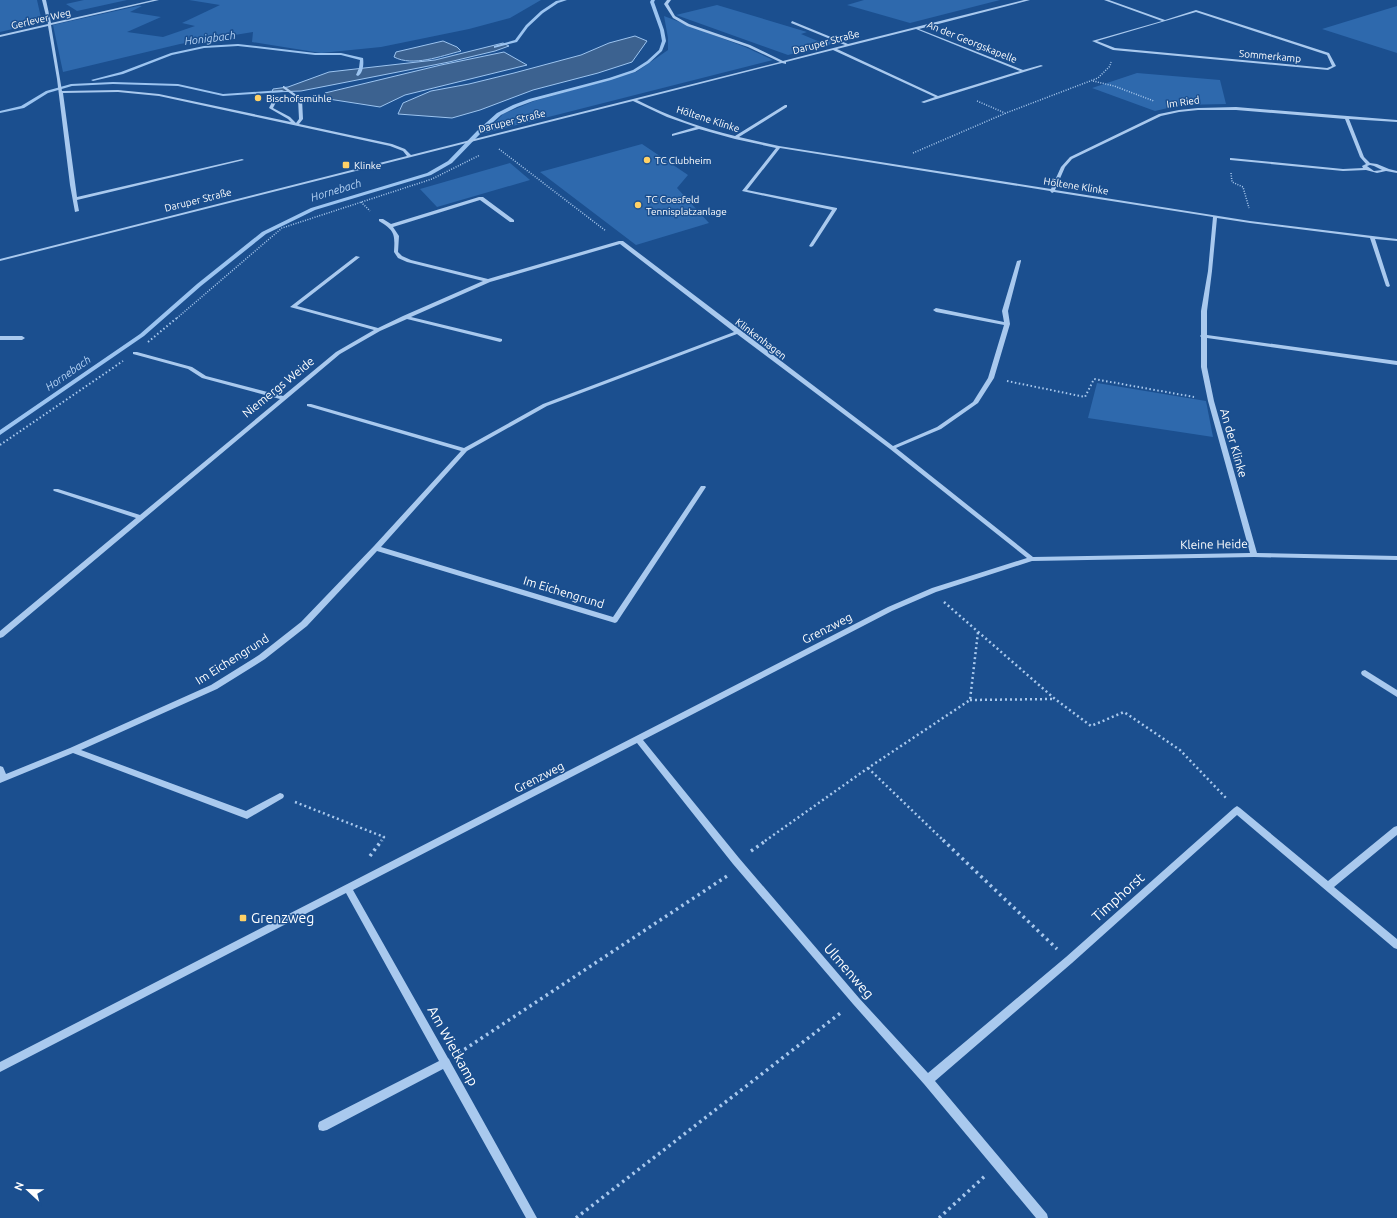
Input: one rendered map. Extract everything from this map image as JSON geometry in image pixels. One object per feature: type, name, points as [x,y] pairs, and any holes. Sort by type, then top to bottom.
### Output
[{"type":"street","points":[[44,0],[50,25],[60,84],[77,211]]},
{"type":"street","name":"Gerlever Weg","points":[[0,36],[157,0]]},
{"type":"street","points":[[669,0],[666,4],[674,17],[688,25],[749,46],[785,63]]},
{"type":"street","name":"Daruper Straße","points":[[0,260],[465,142],[785,63],[833,49],[1028,0]]},
{"type":"street","points":[[1106,0],[1165,20]]},
{"type":"street","name":"Sommerkamp","points":[[1196,12],[1328,54],[1334,66],[1328,69],[1114,50],[1094,41],[1165,20],[1196,12]]},
{"type":"street","points":[[792,22],[847,46]]},
{"type":"street","name":"An der Georgskapelle","points":[[915,28],[1022,72]]},
{"type":"street","points":[[833,49],[937,97]]},
{"type":"street","name":"An der Georgskapelle","points":[[923,102],[1041,66]]},
{"type":"street","points":[[284,88],[300,100],[301,119],[296,125]]},
{"type":"street","points":[[61,91],[118,91],[159,95],[391,145],[404,150],[410,156]]},
{"type":"street","points":[[275,100],[271,108],[289,118],[296,125]]},
{"type":"street","name":"Höltene Klinke","points":[[634,100],[698,128],[735,138],[779,147],[1215,217],[1397,240]]},
{"type":"street","points":[[735,138],[786,106]]},
{"type":"street","name":"Im Ried","points":[[1052,192],[1063,167],[1071,158],[1160,115],[1179,111],[1234,108],[1397,121]]},
{"type":"street","points":[[1347,118],[1362,157],[1369,164]]},
{"type":"street","points":[[673,135],[698,128]]},
{"type":"street","points":[[779,147],[744,191],[835,209],[811,246]]},
{"type":"street","points":[[1231,159],[1343,170],[1367,170],[1376,172],[1385,170],[1397,172]]},
{"type":"street","points":[[75,199],[242,160]]},
{"type":"street","points":[[1367,170],[1364,166],[1369,164],[1377,165],[1385,170]]},
{"type":"street","points":[[390,226],[481,198],[512,221]]},
{"type":"street","name":"An der Klinke","points":[[1215,217],[1210,271],[1204,311],[1204,367],[1211,401],[1254,555]]},
{"type":"street","points":[[381,220],[390,226],[397,236],[396,252],[400,257],[409,261],[488,281]]},
{"type":"street","points":[[1372,237],[1388,286]]},
{"type":"street","name":"Niemergs Weide","points":[[0,635],[338,353],[378,330],[405,317],[488,281],[621,242]]},
{"type":"street","name":"Klinkenhagen","points":[[621,242],[892,448],[1032,559]]},
{"type":"street","points":[[358,257],[293,307],[378,330]]},
{"type":"street","points":[[892,448],[938,428],[975,403],[991,378],[1007,324],[1005,310],[1019,261]]},
{"type":"street","points":[[936,310],[1007,324]]},
{"type":"street","points":[[405,317],[500,340]]},
{"type":"street","name":"Im Eichengrund","points":[[1,779],[73,750],[214,687],[262,657],[304,624],[376,548],[465,450],[545,405],[738,332]]},
{"type":"street","points":[[1203,336],[1397,362]]},
{"type":"street","points":[[0,338],[22,338]]},
{"type":"street","points":[[135,353],[190,368],[204,377],[283,398]]},
{"type":"street","points":[[309,405],[465,450]]},
{"type":"street","name":"Im Eichengrund","points":[[376,548],[615,620],[703,487]]},
{"type":"street","points":[[56,490],[141,517]]},
{"type":"street","name":"Kleine Heide","points":[[1032,559],[1254,555],[1397,558]]},
{"type":"street","name":"Grenzweg","points":[[0,1067],[890,609],[934,590],[1032,559]]},
{"type":"street","points":[[1365,673],[1397,694]]},
{"type":"street","name":"Ulmenweg","points":[[638,740],[736,861],[856,1001],[928,1080],[1043,1218]]},
{"type":"street","points":[[73,750],[247,815],[280,796]]},
{"type":"street","points":[[0,769],[1,779]]},
{"type":"street","points":[[1237,810],[1397,945]]},
{"type":"street","name":"Timphorst","points":[[928,1080],[1069,960],[1237,810]]},
{"type":"street","points":[[1327,887],[1397,830]]},
{"type":"street","name":"Am Wietkamp","points":[[348,889],[532,1218]]},
{"type":"street","points":[[323,1126],[446,1062]]},
{"type":"path","points":[[887,164],[1006,113],[1098,78],[1110,66],[1114,50]]},
{"type":"path","points":[[1092,81],[1114,86],[1179,111]]},
{"type":"path","points":[[955,92],[1006,113]]},
{"type":"path","points":[[487,137],[496,147],[621,242]]},
{"type":"path","points":[[0,445],[135,353],[282,228],[432,178],[496,147]]},
{"type":"path","points":[[1231,159],[1232,182],[1243,187],[1250,208],[1250,222]]},
{"type":"path","points":[[991,378],[1085,397],[1094,379],[1211,401]]},
{"type":"path","points":[[934,590],[948,606],[1055,699],[1091,726],[1124,712],[1180,750],[1237,810]]},
{"type":"path","points":[[970,700],[978,632]]},
{"type":"path","points":[[446,1062],[726,877],[736,861],[868,768],[970,700],[1055,699]]},
{"type":"path","points":[[868,768],[1069,960]]},
{"type":"path","points":[[280,796],[384,837],[366,863]]},
{"type":"path","points":[[576,1218],[856,1001]]},
{"type":"path","points":[[940,1218],[998,1164]]},
{"type":"shaded area","points":[[0,0],[37,0],[42,22],[0,32]]},
{"type":"shaded area","points":[[84,0],[127,0],[77,11],[66,4]]},
{"type":"shaded area","points":[[189,0],[541,0],[510,18],[469,29],[381,47],[321,53],[252,42],[253,32],[180,44],[63,72],[53,25],[142,6],[130,12],[161,17],[127,32],[163,37],[195,26],[182,23],[220,5]]},
{"type":"shaded area","points":[[864,0],[1000,0],[910,23],[847,5]]},
{"type":"shaded area","points":[[717,5],[807,32],[801,34],[820,42],[829,39],[836,43],[788,55],[676,15]]},
{"type":"shaded area","points":[[1397,6],[1397,53],[1322,29]]},
{"type":"shaded area","points":[[664,16],[745,47],[773,60],[485,133],[503,114],[534,101],[636,72],[668,50],[668,38]]},
{"type":"shaded area","points":[[635,36],[647,41],[632,62],[598,73],[533,90],[480,110],[452,118],[398,114],[403,103],[431,91],[469,84],[581,55],[609,43]]},
{"type":"shaded area","points":[[443,41],[457,47],[461,51],[418,61],[402,60],[394,57],[396,52]]},
{"type":"shaded area","points":[[503,43],[509,46],[495,51],[449,62],[301,91],[272,92],[273,89],[288,87],[329,72],[435,60]]},
{"type":"shaded area","points":[[504,52],[527,65],[405,95],[380,107],[322,98],[325,93],[441,65]]},
{"type":"shaded area","points":[[1137,73],[1220,80],[1226,104],[1181,105],[1155,111],[1092,88]]},
{"type":"shaded area","name":"TC Coesfeld Tennisplatzanlage","points":[[642,144],[688,175],[677,188],[709,223],[636,245],[540,172]]},
{"type":"shaded area","points":[[510,163],[530,180],[437,207],[420,189]]},
{"type":"shaded area","points":[[1097,383],[1206,401],[1213,437],[1088,418]]},
{"type":"waterway","name":"Honigbach","points":[[495,47],[516,41],[527,26],[542,12],[557,2],[565,0]]},
{"type":"waterway","name":"Hornebach","points":[[0,433],[142,335],[199,285],[264,233],[313,209],[429,174],[450,162],[499,114],[515,106],[531,100],[610,79],[634,71],[648,62],[661,50],[664,41],[662,30],[652,2],[653,0]]},
{"type":"waterway","name":"Honigbach","points":[[93,80],[122,73],[171,54],[204,47],[238,45],[315,54],[341,54],[362,59],[361,68],[358,75]]},
{"type":"waterway","name":"Honigbach","points":[[0,112],[22,107],[47,92],[72,85],[113,83],[178,85],[223,95],[282,91]]},
{"type":"place","name":"Bischofsmühle","points":[[258,98]]},
{"type":"place","name":"TC Clubheim","points":[[647,160]]},
{"type":"place","name":"Klinke","points":[[346,165]]},
{"type":"place","name":"TC Coesfeld Tennisplatzanlage","points":[[638,205]]},
{"type":"place","name":"Grenzweg","points":[[243,918]]}]
